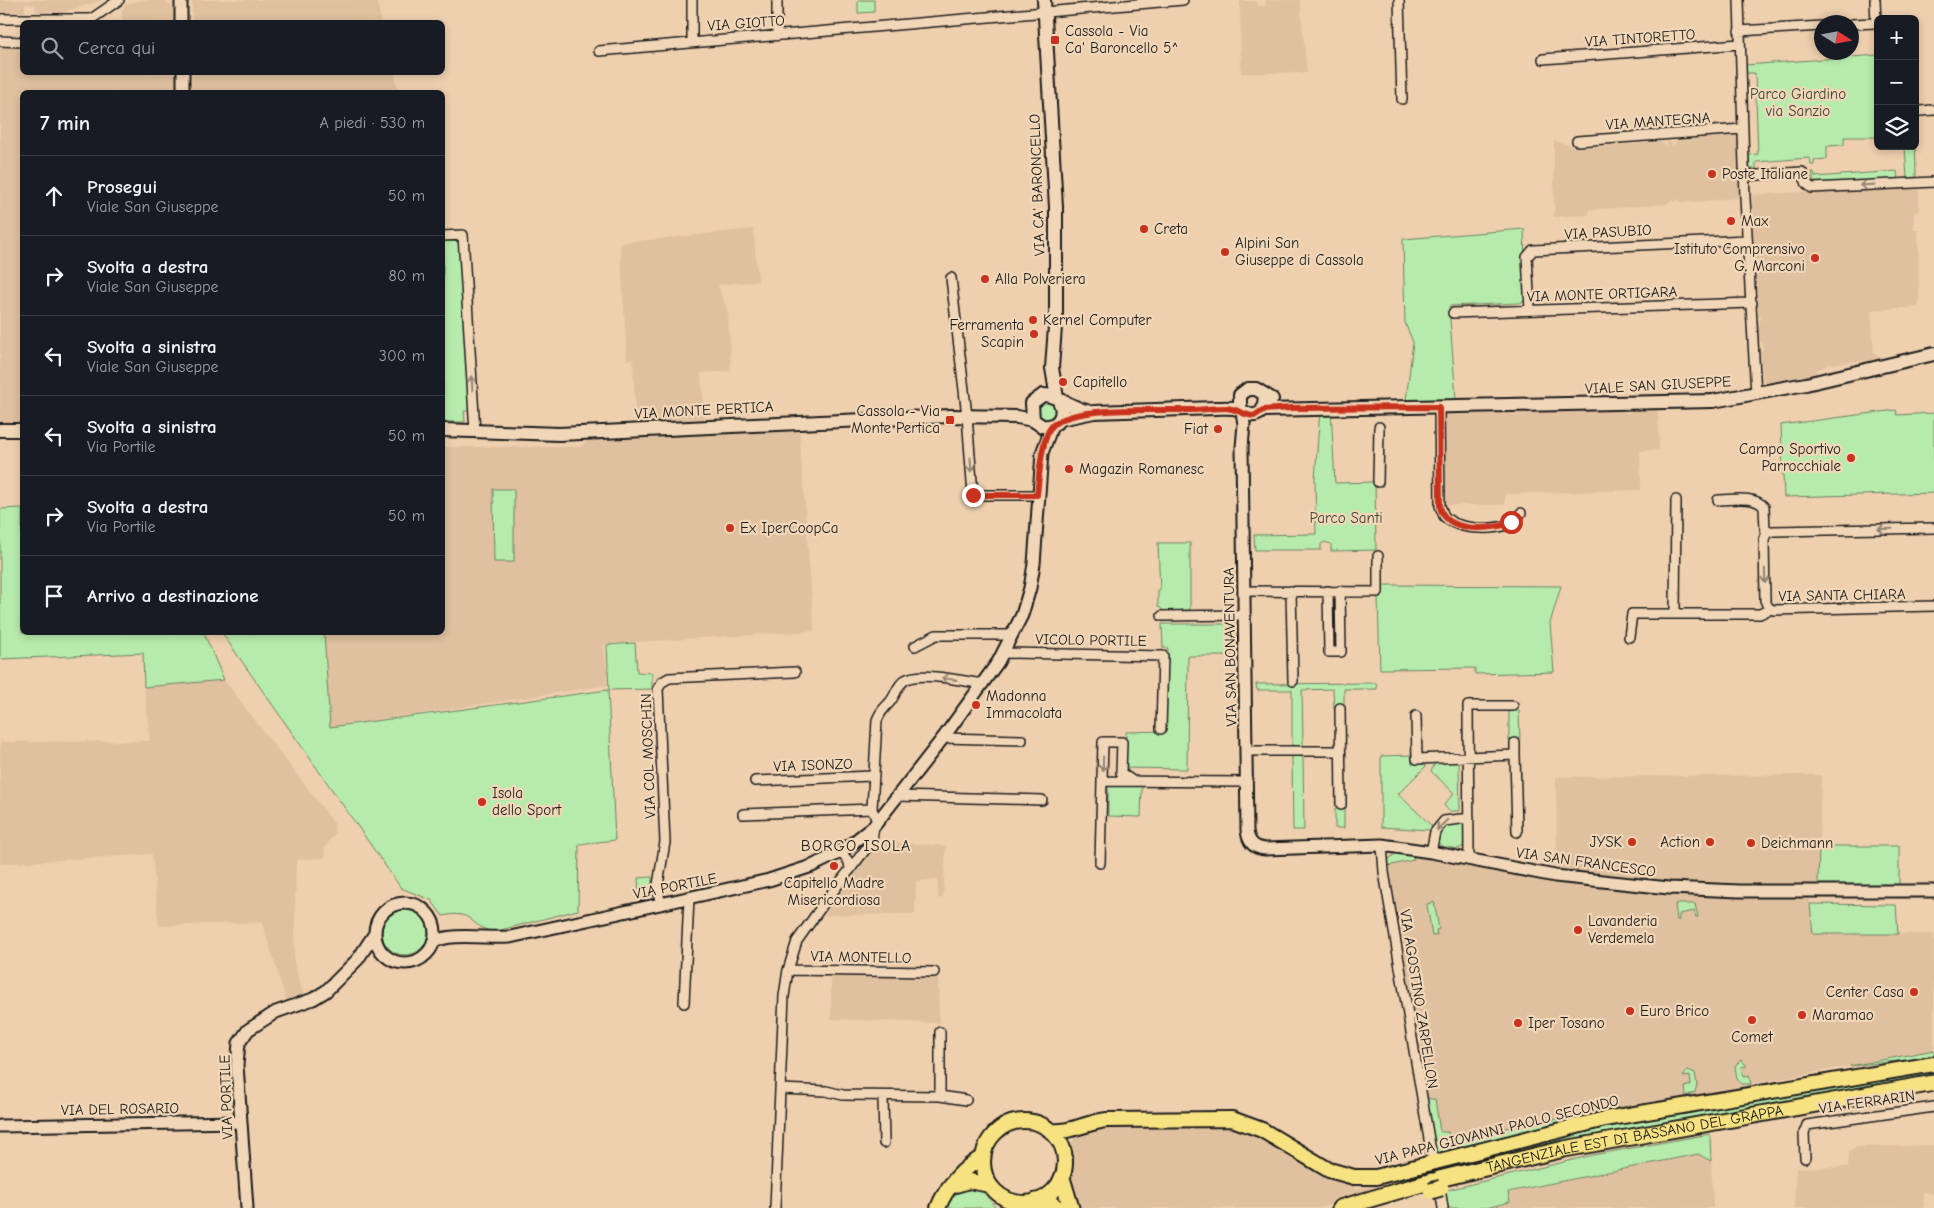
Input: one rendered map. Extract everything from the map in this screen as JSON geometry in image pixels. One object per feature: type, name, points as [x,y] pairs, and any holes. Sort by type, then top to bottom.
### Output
[{"type":"highway","name":"TANGENZIALE EST DI BASSANO DEL GRAPPA","points":[[1372,1208],[1564,1149],[1934,1083]]},
{"type":"highway","name":"TANGENZIALE EST DI BASSANO DEL GRAPPA","points":[[1340,1208],[1518,1167],[1616,1147],[1934,1092]]},
{"type":"highway","points":[[1062,1178],[1071,1208]]},
{"type":"highway","points":[[1036,1201],[1050,1203],[1058,1208]]},
{"type":"main road","name":"VIA CA' BARONCELLO","points":[[1045,6],[1056,207],[1056,314],[1052,368],[1058,399]]},
{"type":"main road","name":"VIALE SAN GIUSEPPE","points":[[1058,399],[1076,409],[1094,412],[1198,410],[1240,407],[1439,407],[1697,402],[1756,394],[1934,354]]},
{"type":"main road","name":"VIA CA' BARONCELLO","points":[[1036,399],[1052,368]]},
{"type":"main road","name":"VIALE SAN GIUSEPPE","points":[[1240,407],[1243,392],[1248,389],[1259,391],[1262,407]]},
{"type":"main road","points":[[1050,395],[1058,399],[1062,408],[1056,422],[1035,422],[1036,399],[1050,395]]},
{"type":"main road","name":"VIA MONTE PERTICA","points":[[1002,416],[1036,399]]},
{"type":"main road","name":"VIALE SAN GIUSEPPE","points":[[1056,422],[1094,412]]},
{"type":"main road","name":"VIA MONTE PERTICA","points":[[445,430],[559,434],[967,416],[1002,416],[1035,422]]},
{"type":"main road","points":[[0,430],[20,430]]},
{"type":"main road","name":"VIA PAPA GIOVANNI PAOLO SECONDO","points":[[983,1157],[986,1145],[994,1134],[1003,1126],[1015,1121],[1028,1121],[1040,1124],[1051,1131],[1065,1132],[1094,1122],[1114,1120],[1232,1119],[1262,1130],[1335,1172],[1354,1177],[1376,1177],[1605,1119],[1934,1064]]},
{"type":"main road","points":[[1064,1154],[1070,1139],[1079,1127]]},
{"type":"main road","points":[[949,1188],[969,1181],[990,1185],[1007,1199],[1023,1203],[1036,1201],[1052,1192],[1062,1178],[1065,1166],[1060,1142],[1051,1131]]},
{"type":"main road","points":[[938,1208],[949,1188],[973,1162],[983,1157],[983,1167],[990,1185]]},
{"type":"street","points":[[89,20],[119,0]]},
{"type":"street","points":[[181,0],[181,20]]},
{"type":"street","points":[[692,0],[692,41]]},
{"type":"street","points":[[777,0],[777,35]]},
{"type":"street","name":"VIA GIOTTO","points":[[599,51],[692,41],[777,35],[1045,6],[1183,0]]},
{"type":"street","points":[[1399,0],[1402,99]]},
{"type":"street","points":[[1738,0],[1744,176],[1756,394]]},
{"type":"street","points":[[1859,24],[1876,23],[1875,0]]},
{"type":"street","points":[[0,19],[44,20]]},
{"type":"street","points":[[1739,31],[1814,26]]},
{"type":"street","points":[[0,41],[20,42]]},
{"type":"street","name":"VIA TINTORETTO","points":[[1544,59],[1740,44]]},
{"type":"street","points":[[183,75],[183,90]]},
{"type":"street","points":[[1920,111],[1934,110]]},
{"type":"street","name":"VIA MANTEGNA","points":[[1577,141],[1742,129]]},
{"type":"street","points":[[1744,176],[1803,172],[1807,184],[1812,188],[1934,182]]},
{"type":"street","points":[[445,236],[464,234],[475,432]]},
{"type":"street","name":"VIA PASUBIO","points":[[1530,310],[1527,257],[1533,250],[1748,240]]},
{"type":"street","points":[[952,278],[967,416],[973,495],[1037,495]]},
{"type":"street","name":"VIA MONTE ORTIGARA","points":[[1453,312],[1752,303]]},
{"type":"street","name":"VIA SAN BONAVENTURA","points":[[1240,407],[1244,424],[1246,830]]},
{"type":"street","name":"VIA SAN BONAVENTURA","points":[[1243,463],[1249,433],[1262,407]]},
{"type":"street","points":[[1439,407],[1440,506],[1444,516],[1460,525],[1489,527],[1510,523],[1521,513]]},
{"type":"street","name":"VIA PORTILE","points":[[1035,422],[1042,453]]},
{"type":"street","name":"VIA PORTILE","points":[[433,942],[449,936],[510,937],[769,880],[812,866],[846,848],[875,823],[898,796],[943,738],[1004,652],[1030,588],[1042,453],[1056,422]]},
{"type":"street","points":[[1378,482],[1379,427]]},
{"type":"street","points":[[1675,614],[1676,500]]},
{"type":"street","name":"VIA SANTA CHIARA","points":[[1718,500],[1752,500],[1760,502],[1764,507],[1765,529],[1767,533],[1764,539],[1765,600],[1770,609],[1779,611],[1934,606]]},
{"type":"street","points":[[1767,533],[1773,531],[1934,528]]},
{"type":"street","points":[[1244,591],[1378,592],[1378,556]]},
{"type":"street","points":[[1291,591],[1293,681]]},
{"type":"street","points":[[1328,591],[1329,652],[1341,652],[1340,591]]},
{"type":"street","points":[[1629,637],[1632,614],[1760,614],[1770,609]]},
{"type":"street","points":[[1162,616],[1244,615]]},
{"type":"street","points":[[915,646],[936,635],[1012,635]]},
{"type":"street","name":"VICOLO PORTILE","points":[[1004,652],[1163,656],[1161,729]]},
{"type":"street","name":"VIA COL MOSCHIN","points":[[660,903],[658,885],[665,842],[658,689],[662,682],[669,678],[795,672]]},
{"type":"street","points":[[875,823],[872,809],[872,776],[876,720],[881,710],[890,702],[896,689],[906,680],[917,677],[982,684]]},
{"type":"street","points":[[1469,859],[1468,706],[1514,706]]},
{"type":"street","points":[[1340,708],[1341,805]]},
{"type":"street","points":[[1416,716],[1417,759],[1515,755]]},
{"type":"street","points":[[943,738],[1022,740]]},
{"type":"street","points":[[1100,862],[1103,742],[1122,742],[1122,773],[1130,780]]},
{"type":"street","points":[[1515,743],[1517,832]]},
{"type":"street","points":[[1246,751],[1340,751]]},
{"type":"street","name":"VIA ISONZO","points":[[755,781],[872,776]]},
{"type":"street","points":[[1102,781],[1246,782]]},
{"type":"street","points":[[898,796],[1042,800]]},
{"type":"street","points":[[743,814],[872,809]]},
{"type":"street","points":[[1430,852],[1435,832],[1444,821],[1469,818]]},
{"type":"street","name":"VIA MONTELLO","points":[[775,1208],[782,1089],[784,996],[788,970],[797,941],[872,841],[875,823]]},
{"type":"street","name":"VIA SAN FRANCESCO","points":[[1246,830],[1250,842],[1258,848],[1264,849],[1382,845],[1430,852],[1555,876],[1631,886],[1731,891],[1934,891]]},
{"type":"street","name":"VIA AGOSTINO ZARPELLON","points":[[1382,845],[1384,872],[1432,1156]]},
{"type":"street","points":[[850,870],[846,848],[855,849],[859,859]]},
{"type":"street","points":[[684,1003],[689,898]]},
{"type":"street","points":[[397,904],[413,904],[420,907],[433,922],[433,942],[430,950],[416,960],[397,962],[385,954],[377,942],[375,933],[381,915],[397,904]]},
{"type":"street","name":"VIA PORTILE","points":[[433,922],[448,932],[463,937]]},
{"type":"street","name":"VIA PORTILE","points":[[247,1208],[237,1065],[240,1043],[244,1035],[266,1018],[313,999],[342,978],[358,959],[375,933]]},
{"type":"street","points":[[358,959],[366,953],[385,954]]},
{"type":"street","name":"VIA MONTELLO","points":[[788,970],[934,972]]},
{"type":"street","points":[[940,1032],[940,1096]]},
{"type":"street","points":[[782,1089],[826,1091],[843,1095],[940,1096],[966,1100]]},
{"type":"street","points":[[883,1096],[884,1143]]},
{"type":"street","name":"VIA FERRARIN","points":[[1805,1158],[1804,1133],[1807,1125],[1934,1107]]},
{"type":"street","name":"VIA DEL ROSARIO","points":[[0,1126],[241,1122]]},
{"type":"street","points":[[1437,1187],[1443,1208]]},
{"type":"shaded area","points":[[0,0],[103,0],[61,13],[36,12],[35,5],[25,4],[25,12],[0,13]]},
{"type":"shaded area","points":[[141,0],[166,0],[166,3],[178,9],[181,20],[122,20],[122,10],[125,5]]},
{"type":"shaded area","points":[[192,0],[377,0],[381,20],[192,20]]},
{"type":"shaded area","points":[[1266,0],[1300,0],[1307,73],[1241,73],[1240,1],[1256,1],[1258,6],[1265,6]]},
{"type":"shaded area","points":[[0,46],[18,46],[20,50],[20,75],[181,75],[181,90],[20,90],[20,422],[0,422]]},
{"type":"shaded area","points":[[192,75],[395,75],[398,90],[192,90]]},
{"type":"shaded area","points":[[1735,135],[1738,138],[1738,198],[1683,203],[1677,199],[1673,202],[1673,199],[1666,204],[1589,210],[1589,215],[1554,217],[1554,141],[1579,148],[1661,142],[1667,147],[1667,142],[1671,142],[1672,147],[1677,141]]},
{"type":"shaded area","points":[[1919,184],[1919,211],[1914,212],[1914,229],[1918,229],[1919,307],[1871,310],[1874,353],[1884,359],[1829,364],[1816,371],[1817,378],[1766,386],[1763,384],[1760,350],[1763,350],[1762,342],[1759,342],[1758,320],[1761,320],[1761,315],[1758,315],[1752,195]]},
{"type":"shaded area","points":[[753,229],[758,281],[718,285],[728,313],[731,371],[701,373],[705,422],[636,425],[633,359],[627,360],[620,243]]},
{"type":"shaded area","points":[[1632,406],[1658,406],[1659,450],[1640,451],[1641,490],[1505,494],[1505,505],[1446,505],[1445,412],[1518,412],[1521,408],[1622,409],[1624,413],[1631,413]]},
{"type":"shaded area","points":[[799,427],[814,631],[604,644],[608,685],[330,727],[324,635],[445,635],[445,447],[581,447],[587,441],[598,440],[599,435]]},
{"type":"shaded area","points":[[224,680],[334,823],[335,833],[324,848],[325,858],[296,860],[294,964],[304,996],[287,1003],[262,922],[159,926],[152,854],[0,864],[0,742],[150,741],[144,687]]},
{"type":"shaded area","points":[[1821,775],[1818,885],[1811,885],[1810,903],[1813,933],[1934,934],[1934,1057],[1850,1066],[1581,1115],[1558,1124],[1434,1156],[1388,866],[1390,857],[1399,853],[1442,859],[1555,881],[1557,868],[1556,777]]},
{"type":"shaded area","points":[[873,841],[946,846],[943,898],[938,898],[938,880],[916,881],[915,914],[825,915]]},
{"type":"shaded area","points":[[831,972],[938,974],[939,1023],[831,1019]]},
{"type":"shaded area","points":[[1238,1125],[1352,1181],[1355,1190],[1434,1166],[1436,1174],[1320,1208],[1079,1208],[1067,1176],[1066,1162],[1070,1146],[1076,1135],[1089,1127]]},
{"type":"shaded area","points":[[1934,1145],[1934,1194],[1923,1192],[1924,1208],[1794,1208],[1796,1168],[1848,1167],[1849,1152],[1856,1147]]},
{"type":"shaded area","points":[[1698,1154],[1711,1161],[1713,1208],[1486,1208],[1510,1202],[1508,1193]]},
{"type":"green space","points":[[858,0],[874,0],[874,12],[858,13]]},
{"type":"green space","name":"Parco Giardino via Sanzio","points":[[1874,55],[1874,137],[1844,137],[1844,145],[1827,146],[1827,159],[1814,160],[1814,165],[1811,165],[1810,158],[1756,162],[1756,169],[1750,169],[1749,155],[1758,154],[1755,73],[1746,73],[1746,65],[1814,60],[1859,60],[1859,56]]},
{"type":"green space","points":[[1905,150],[1915,150],[1916,177],[1907,178]]},
{"type":"green space","points":[[1897,171],[1898,180],[1814,184],[1812,172],[1814,172],[1815,177]]},
{"type":"green space","points":[[1524,229],[1526,300],[1520,303],[1449,306],[1456,400],[1406,401],[1413,342],[1405,323],[1403,239]]},
{"type":"green space","points":[[465,238],[473,404],[468,411],[464,411],[465,422],[445,422],[445,239]]},
{"type":"green space","points":[[1042,402],[1050,402],[1055,407],[1053,418],[1042,420],[1037,415],[1037,407]]},
{"type":"green space","name":"Parco Santi","points":[[1320,410],[1331,410],[1335,483],[1375,482],[1376,550],[1331,551],[1331,544],[1325,542],[1321,544],[1321,550],[1255,550],[1254,535],[1316,534],[1315,479]]},
{"type":"green space","name":"Campo Sportivo Parrocchiale","points":[[1896,410],[1897,415],[1934,413],[1934,493],[1784,497],[1781,425]]},
{"type":"green space","points":[[493,489],[514,489],[514,562],[494,562]]},
{"type":"green space","points":[[20,508],[20,635],[205,635],[224,680],[144,687],[143,653],[0,659],[0,509]]},
{"type":"green space","points":[[1158,543],[1190,543],[1190,610],[1164,611],[1158,606],[1158,591],[1160,591]]},
{"type":"green space","points":[[1375,585],[1561,586],[1550,623],[1554,672],[1475,674],[1475,668],[1380,669],[1378,596]]},
{"type":"green space","points":[[1162,624],[1231,624],[1231,656],[1188,656],[1187,769],[1125,768],[1126,732],[1164,731],[1168,648],[1163,648]]},
{"type":"green space","name":"Isola dello Sport","points":[[223,635],[324,635],[330,727],[608,690],[615,840],[579,844],[578,910],[493,932],[479,926],[466,916],[453,914],[443,916],[431,900],[401,888]]},
{"type":"green space","points":[[635,643],[637,672],[652,673],[652,689],[609,690],[607,645]]},
{"type":"green space","points":[[1376,683],[1377,689],[1344,689],[1344,708],[1334,708],[1333,689],[1302,690],[1303,746],[1292,746],[1292,690],[1257,690],[1256,684]]},
{"type":"green space","points":[[1509,711],[1519,711],[1520,741],[1509,741]]},
{"type":"green space","points":[[1295,755],[1301,755],[1303,758],[1304,830],[1293,830],[1292,758]]},
{"type":"green space","points":[[1412,755],[1412,764],[1423,764],[1426,766],[1398,794],[1433,827],[1430,830],[1381,827],[1381,756]]},
{"type":"green space","points":[[1459,761],[1460,811],[1449,811],[1444,805],[1454,793],[1431,771],[1436,762]]},
{"type":"green space","points":[[1108,786],[1142,786],[1141,817],[1108,816]]},
{"type":"green space","points":[[1335,809],[1344,809],[1344,828],[1335,828]]},
{"type":"green space","points":[[1460,822],[1465,825],[1464,846],[1458,849],[1441,846],[1437,841],[1439,833],[1447,823]]},
{"type":"green space","points":[[1819,846],[1899,846],[1899,885],[1818,885]]},
{"type":"green space","points":[[1396,853],[1414,855],[1413,860],[1388,866],[1389,859]]},
{"type":"green space","points":[[652,877],[651,896],[639,899],[638,878]]},
{"type":"green space","points":[[1434,902],[1439,929],[1436,930],[1437,935],[1432,936],[1427,904]]},
{"type":"green space","points":[[1675,904],[1695,904],[1698,917],[1696,917],[1694,911],[1679,914],[1679,920],[1677,920]]},
{"type":"green space","points":[[1810,904],[1896,905],[1898,934],[1813,934]]},
{"type":"green space","points":[[405,909],[418,913],[424,919],[428,932],[424,945],[418,951],[405,955],[392,951],[386,945],[382,932],[386,919],[392,913]]},
{"type":"green space","points":[[1934,1050],[1934,1057],[1850,1066]]},
{"type":"green space","points":[[1741,1060],[1747,1066],[1741,1067],[1743,1077],[1749,1076],[1751,1084],[1741,1084],[1737,1079],[1735,1066]]},
{"type":"green space","points":[[1934,1067],[1934,1076],[1568,1141],[1439,1173],[1438,1165],[1556,1135]]},
{"type":"green space","points":[[1688,1070],[1695,1073],[1697,1085],[1695,1092],[1686,1096],[1685,1087],[1691,1085],[1690,1076],[1683,1077]]},
{"type":"green space","points":[[1426,1096],[1430,1099],[1435,1099],[1440,1132],[1448,1132],[1449,1138],[1581,1115],[1558,1124],[1434,1156]]},
{"type":"green space","points":[[1710,1134],[1711,1161],[1698,1154],[1508,1192],[1510,1202],[1486,1208],[1445,1208],[1443,1191],[1593,1155]]},
{"type":"green space","points":[[978,1186],[996,1208],[943,1208],[956,1189]]},
{"type":"place","name":"Cassola - Via Ca' Baroncello 5^","points":[[1055,40]]},
{"type":"place","name":"Poste Italiane","points":[[1712,174]]},
{"type":"place","name":"Max","points":[[1731,221]]},
{"type":"place","name":"Creta","points":[[1144,229]]},
{"type":"place","name":"Alpini San Giuseppe di Cassola","points":[[1225,252]]},
{"type":"place","name":"Istituto Comprensivo G. Marconi","points":[[1815,258]]},
{"type":"place","name":"Alla Polveriera","points":[[985,279]]},
{"type":"place","name":"Kernel Computer","points":[[1033,320]]},
{"type":"place","name":"Ferramenta Scapin","points":[[1034,334]]},
{"type":"place","name":"Capitello","points":[[1063,382]]},
{"type":"place","name":"Cassola - Via Monte Pertica","points":[[950,420]]},
{"type":"place","name":"Fiat","points":[[1218,429]]},
{"type":"place","name":"Campo Sportivo Parrocchiale","points":[[1851,458]]},
{"type":"place","name":"Magazin Romanesc","points":[[1069,469]]},
{"type":"place","name":"Ex IperCoopCa","points":[[730,528]]},
{"type":"place","name":"Madonna Immacolata","points":[[976,705]]},
{"type":"place","name":"Isola dello Sport","points":[[482,802]]},
{"type":"place","name":"JYSK","points":[[1632,842]]},
{"type":"place","name":"Action","points":[[1710,842]]},
{"type":"place","name":"Deichmann","points":[[1751,843]]},
{"type":"place","name":"Capitello Madre Misericordiosa","points":[[834,866]]},
{"type":"place","name":"Lavanderia Verdemela","points":[[1578,930]]},
{"type":"place","name":"Center Casa","points":[[1914,992]]},
{"type":"place","name":"Euro Brico","points":[[1630,1011]]},
{"type":"place","name":"Maramao","points":[[1802,1015]]},
{"type":"place","name":"Comet","points":[[1752,1020]]},
{"type":"place","name":"Iper Tosano","points":[[1518,1023]]},
{"type":"district","name":"BORGO ISOLA","points":[[856,846]]},
{"type":"route","points":[[973,495],[1037,495],[1042,453],[1052,426],[1060,419],[1073,415],[1094,412],[1231,408],[1240,410],[1246,415],[1254,416],[1263,410],[1292,408],[1439,407],[1440,506],[1444,516],[1454,523],[1473,527],[1499,526],[1511,522]]}]
